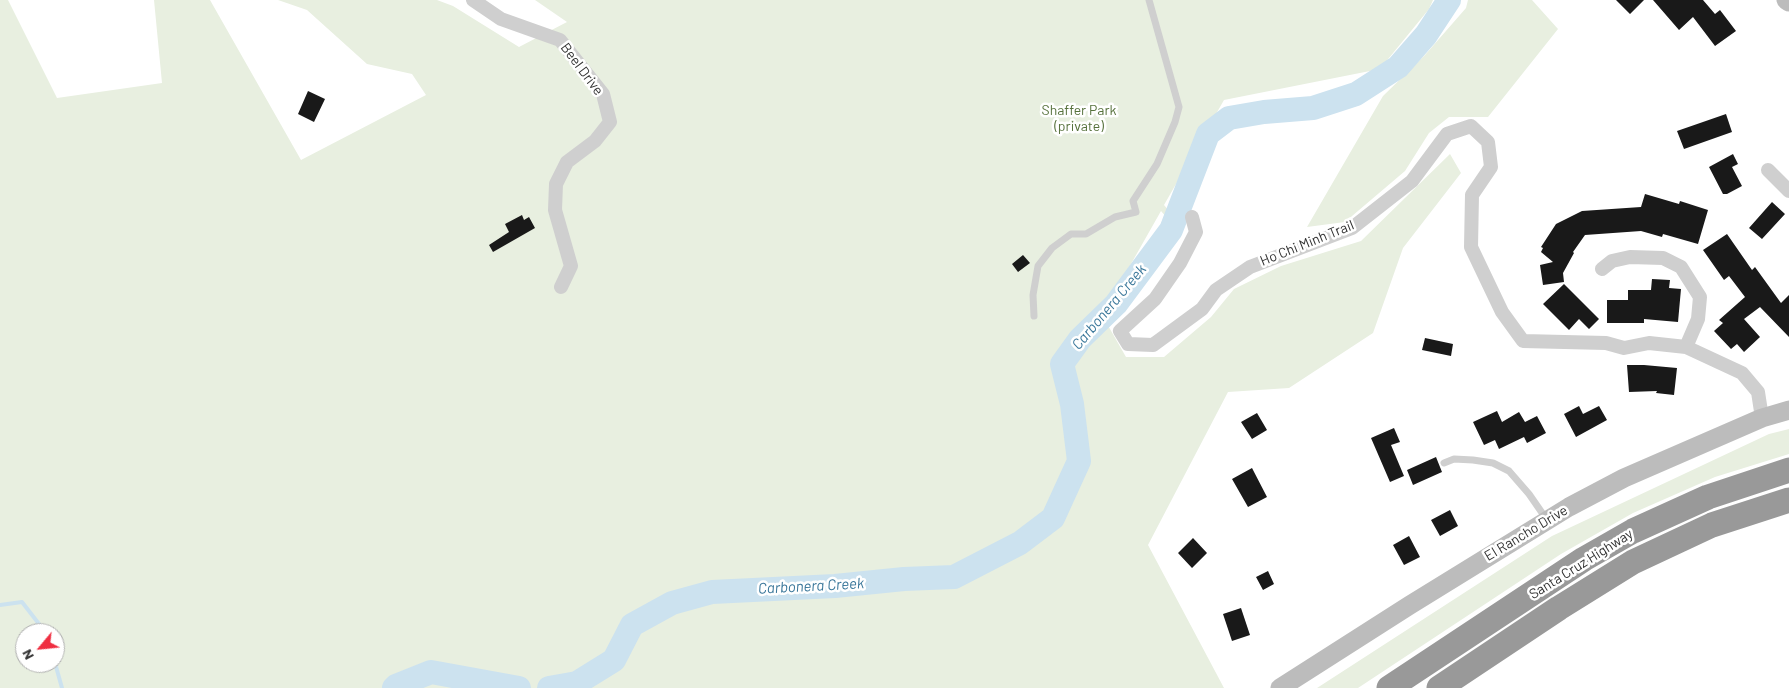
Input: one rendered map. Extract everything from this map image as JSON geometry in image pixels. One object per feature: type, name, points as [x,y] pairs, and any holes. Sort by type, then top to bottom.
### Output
[{"type":"highway","name":"Santa Cruz Highway","points":[[1389,688],[1584,560],[1633,531],[1708,496],[1789,470]]},
{"type":"highway","name":"Santa Cruz Highway","points":[[1439,688],[1633,562],[1712,525],[1789,500]]},
{"type":"street","name":"Beel Drive","points":[[473,0],[501,19],[560,40],[603,94],[610,122],[595,141],[567,162],[556,184],[555,210],[571,266],[561,287]]},
{"type":"street","name":"Ho Chi Minh Trail","points":[[1192,217],[1196,232],[1180,263],[1155,299],[1120,331],[1128,344],[1154,345],[1202,309],[1216,290],[1250,267],[1352,228],[1412,181],[1447,134],[1471,126],[1488,142],[1491,167],[1472,195],[1471,247],[1502,312],[1523,341],[1606,343],[1624,348],[1649,343],[1686,347]]},
{"type":"street","points":[[1768,170],[1789,191]]},
{"type":"street","points":[[1602,269],[1612,261],[1630,257],[1663,258],[1681,268],[1700,296],[1698,319],[1686,347],[1742,373],[1758,392],[1762,418]]},
{"type":"street","name":"El Rancho Drive","points":[[1280,688],[1547,520],[1624,478],[1762,418],[1789,410]]},
{"type":"lane","points":[[1034,316],[1033,296],[1038,266],[1052,248],[1071,234],[1086,234],[1115,217],[1136,212],[1133,201],[1157,164],[1175,122],[1180,107],[1149,0]]},
{"type":"lane","points":[[1444,463],[1454,460],[1473,460],[1493,464],[1509,472],[1529,494],[1547,520]]},
{"type":"green space","name":"Shaffer Park (private)","points":[[0,0],[8,0],[57,98],[162,83],[154,0],[210,0],[301,160],[426,95],[412,74],[367,64],[307,10],[278,0],[437,0],[453,6],[519,47],[567,22],[535,0],[1433,0],[1429,9],[1380,69],[1224,100],[1164,205],[1170,212],[1167,218],[1161,211],[1102,315],[1126,357],[1164,357],[1211,317],[1234,289],[1281,266],[1361,241],[1450,154],[1461,173],[1403,248],[1373,333],[1289,388],[1228,392],[1148,545],[1224,688],[0,688]]},
{"type":"green space","points":[[1468,0],[1532,0],[1558,29],[1488,117],[1449,117],[1429,133],[1405,171],[1345,222],[1307,227],[1383,96],[1425,55],[1466,8]]},
{"type":"green space","points":[[1789,429],[1789,454],[1715,477],[1633,513],[1561,554],[1358,688],[1317,688],[1552,536],[1769,434]]},
{"type":"building","points":[[1616,0],[1644,0],[1630,14]]},
{"type":"building","points":[[1653,0],[1703,0],[1715,14],[1720,10],[1736,31],[1715,46],[1693,17],[1679,30]]},
{"type":"building","points":[[308,91],[325,99],[314,122],[298,114]]},
{"type":"building","points":[[1726,114],[1732,132],[1684,149],[1677,131]]},
{"type":"building","points":[[1733,154],[1738,164],[1732,167],[1742,186],[1727,194],[1723,194],[1709,167]]},
{"type":"building","points":[[1645,194],[1679,204],[1680,201],[1708,210],[1698,244],[1663,234],[1662,237],[1641,231],[1585,235],[1573,252],[1563,273],[1564,282],[1543,285],[1540,265],[1553,262],[1541,252],[1543,248],[1541,247],[1556,224],[1582,211],[1641,207]]},
{"type":"building","points":[[1772,202],[1785,214],[1762,239],[1749,228]]},
{"type":"building","points":[[522,215],[524,220],[529,217],[535,228],[493,252],[489,245],[509,232],[505,224]]},
{"type":"building","points":[[1727,234],[1752,270],[1755,267],[1781,303],[1789,295],[1789,337],[1760,307],[1744,319],[1760,337],[1744,352],[1737,344],[1731,349],[1714,331],[1723,323],[1719,320],[1745,297],[1729,276],[1724,280],[1703,250]]},
{"type":"building","points":[[1023,255],[1030,263],[1018,272],[1012,264]]},
{"type":"building","points":[[1652,279],[1670,280],[1669,288],[1681,289],[1678,322],[1644,319],[1644,323],[1607,323],[1607,300],[1628,300],[1628,290],[1651,290]]},
{"type":"building","points":[[1564,284],[1599,319],[1589,329],[1579,319],[1569,330],[1543,304]]},
{"type":"building","points":[[1425,338],[1453,344],[1451,356],[1422,350]]},
{"type":"building","points":[[1627,365],[1677,368],[1674,395],[1656,393],[1657,391],[1629,392]]},
{"type":"building","points":[[1579,406],[1583,414],[1599,406],[1607,420],[1576,437],[1564,414]]},
{"type":"building","points":[[1497,411],[1502,422],[1519,412],[1525,422],[1537,416],[1546,433],[1527,443],[1524,437],[1499,449],[1495,440],[1484,445],[1473,422]]},
{"type":"building","points":[[1257,413],[1267,430],[1252,439],[1241,422]]},
{"type":"building","points":[[1394,428],[1400,442],[1391,445],[1404,476],[1390,482],[1371,438]]},
{"type":"building","points":[[1436,457],[1442,472],[1413,485],[1407,470]]},
{"type":"building","points":[[1252,468],[1267,497],[1248,507],[1232,479]]},
{"type":"building","points":[[1450,510],[1458,526],[1440,536],[1431,520]]},
{"type":"building","points":[[1409,536],[1420,557],[1404,565],[1393,545]]},
{"type":"building","points":[[1193,538],[1207,553],[1192,568],[1178,553]]},
{"type":"building","points":[[1268,571],[1274,584],[1263,590],[1256,577]]},
{"type":"building","points":[[1241,608],[1250,635],[1232,641],[1223,614]]},
{"type":"waterway","name":"Carbonera Creek","points":[[549,688],[577,683],[614,660],[632,625],[672,603],[712,592],[835,586],[904,579],[954,577],[1020,543],[1053,518],[1079,461],[1072,404],[1062,364],[1080,339],[1116,304],[1171,230],[1208,134],[1229,118],[1264,112],[1313,108],[1356,94],[1398,67],[1426,35],[1449,0]]},
{"type":"waterway","name":"Carbonera Creek","points":[[0,605],[22,602],[38,623]]},
{"type":"waterway","name":"Carbonera Creek","points":[[394,688],[431,672],[519,688]]},
{"type":"waterway","name":"Carbonera Creek","points":[[58,673],[62,688]]}]
